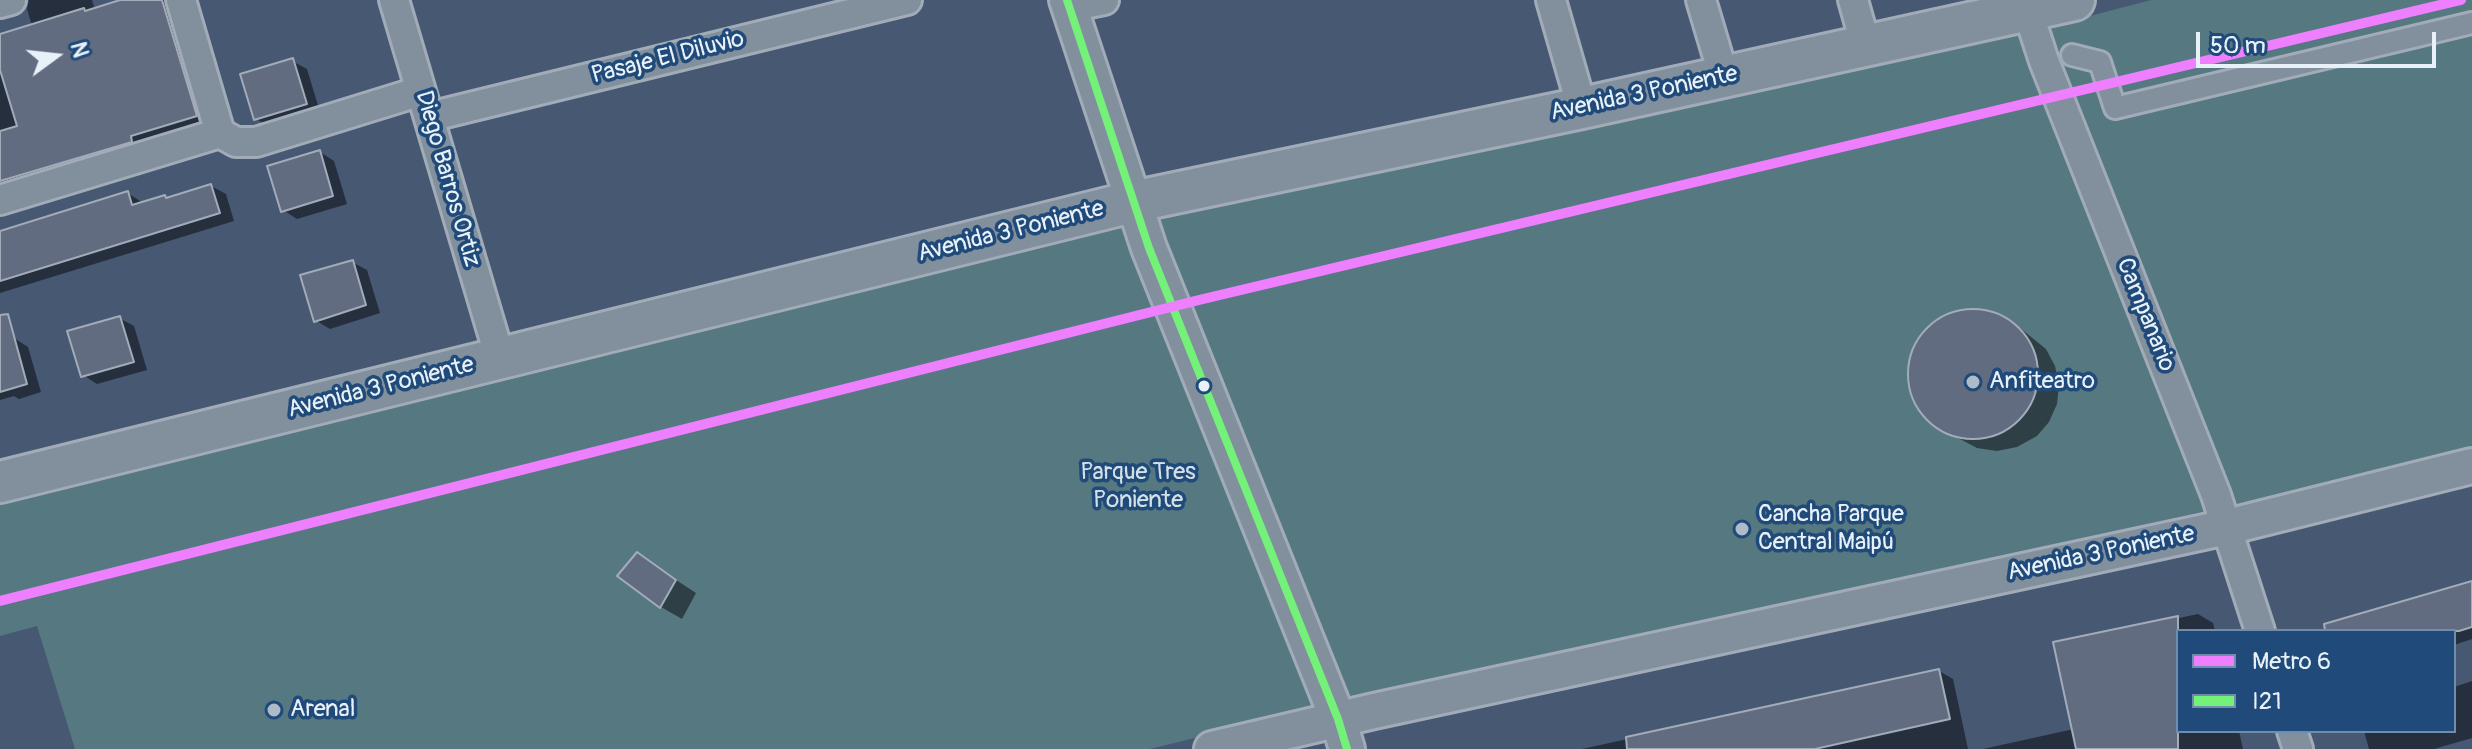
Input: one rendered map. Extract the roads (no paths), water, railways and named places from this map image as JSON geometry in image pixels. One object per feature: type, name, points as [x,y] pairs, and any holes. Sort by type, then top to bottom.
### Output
[{"type":"main road","name":"Avenida 3 Poniente","points":[[0,482],[1132,202],[1866,46],[2026,6],[2074,0]]},
{"type":"street","points":[[0,3],[11,0]]},
{"type":"street","points":[[181,0],[220,133]]},
{"type":"street","name":"Diego Barros Ortiz","points":[[394,0],[500,358]]},
{"type":"street","name":"Pasaje El Diluvio","points":[[0,200],[220,133],[236,142],[256,142],[827,9],[907,0]]},
{"type":"street","points":[[1104,0],[1068,4],[1132,202],[1342,734]]},
{"type":"street","points":[[1551,0],[1582,108]]},
{"type":"street","points":[[1701,0],[1724,77]]},
{"type":"street","points":[[1853,0],[1866,46]]},
{"type":"street","name":"Campanario","points":[[2026,6],[2044,61],[2227,527],[2259,629]]},
{"type":"street","points":[[2072,55],[2100,62],[2115,108],[2472,23]]},
{"type":"street","name":"Avenida 3 Poniente","points":[[1212,749],[1342,734],[2227,527],[2472,466]]},
{"type":"metro line","name":"6","points":[[0,601],[1199,300],[2461,0]]},
{"type":"place","name":"Anfiteatro","points":[[1973,382]]},
{"type":"place","name":"Cancha Parque Central Maipú","points":[[1742,529]]},
{"type":"place","name":"Arenal","points":[[274,710]]},
{"type":"park label","name":"Parque Tres Poniente","points":[[1138,487]]}]
